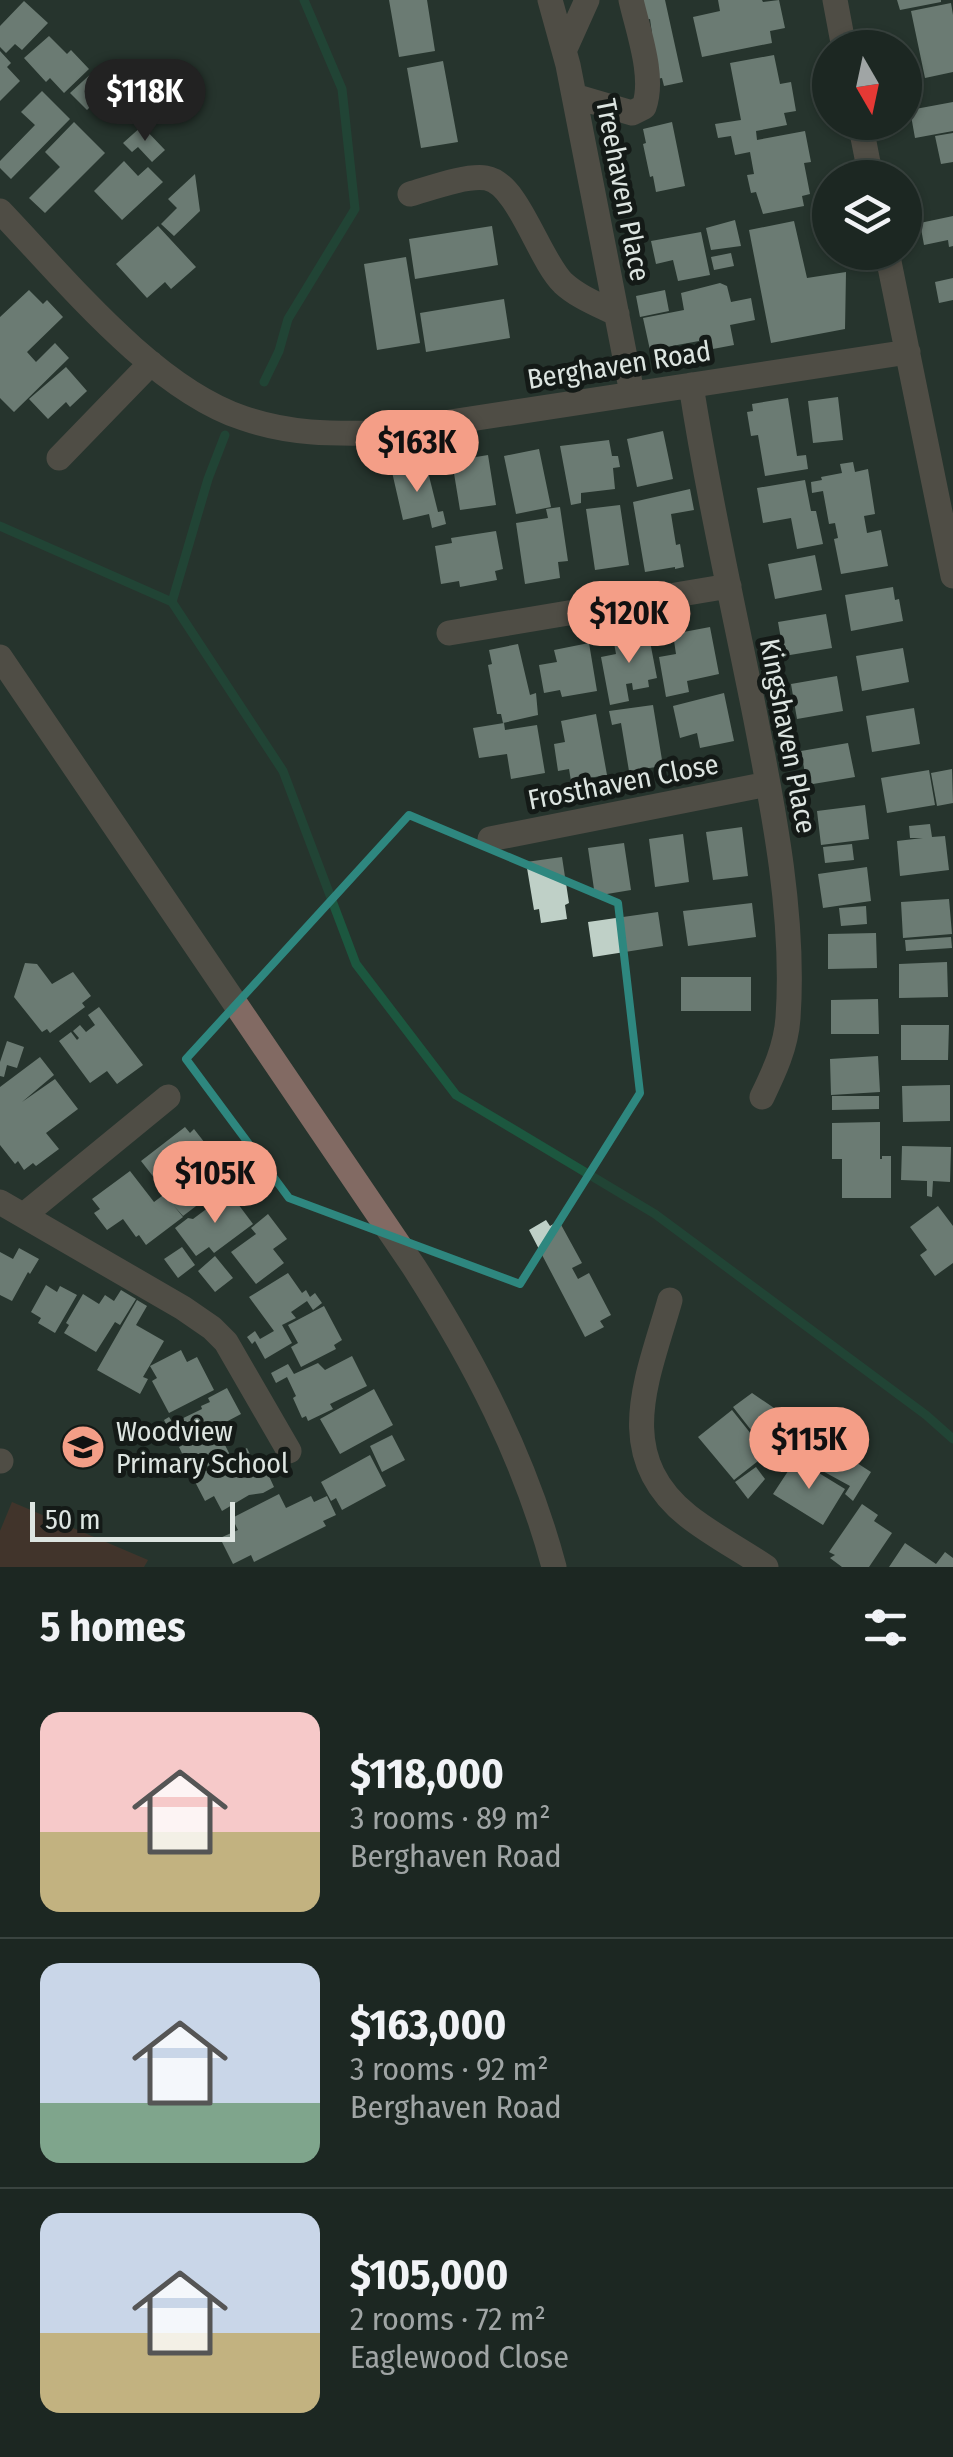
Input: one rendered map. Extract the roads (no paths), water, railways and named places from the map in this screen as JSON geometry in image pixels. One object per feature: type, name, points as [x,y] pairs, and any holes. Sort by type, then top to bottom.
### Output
[{"type":"street","name":"Treehaven Place","points":[[550,0],[565,50],[632,392]]},
{"type":"street","points":[[565,50],[587,0]]},
{"type":"street","points":[[574,96],[632,113],[644,107],[649,94],[648,77],[631,0]]},
{"type":"street","points":[[834,0],[840,30]]},
{"type":"street","points":[[410,194],[474,178],[497,181],[510,194],[560,280],[574,292],[617,314]]},
{"type":"street","name":"Berghaven Road","points":[[0,211],[98,314],[182,388],[241,418],[280,428],[324,434],[379,433],[908,352]]},
{"type":"street","points":[[890,270],[953,576]]},
{"type":"street","points":[[59,458],[151,363]]},
{"type":"street","name":"Kingshaven Place","points":[[691,385],[768,784],[789,956],[788,1021],[780,1058],[762,1097]]},
{"type":"street","points":[[449,633],[729,586]]},
{"type":"street","points":[[0,657],[455,1330],[511,1439],[554,1567]]},
{"type":"street","name":"Frosthaven Close","points":[[490,839],[768,784]]},
{"type":"street","points":[[24,1216],[168,1097]]},
{"type":"street","points":[[0,1202],[212,1328],[226,1342],[289,1451]]},
{"type":"street","points":[[670,1300],[642,1400],[641,1444],[648,1465],[664,1491],[688,1516],[766,1567]]},
{"type":"waterway","points":[[264,382],[288,319],[355,209],[342,89],[304,0]]},
{"type":"waterway","points":[[225,435],[172,602],[283,771],[356,964],[456,1095],[655,1214],[953,1439]]},
{"type":"waterway","points":[[0,526],[172,602]]},
{"type":"place","name":"Woodview Primary School","points":[[83,1447]]}]
